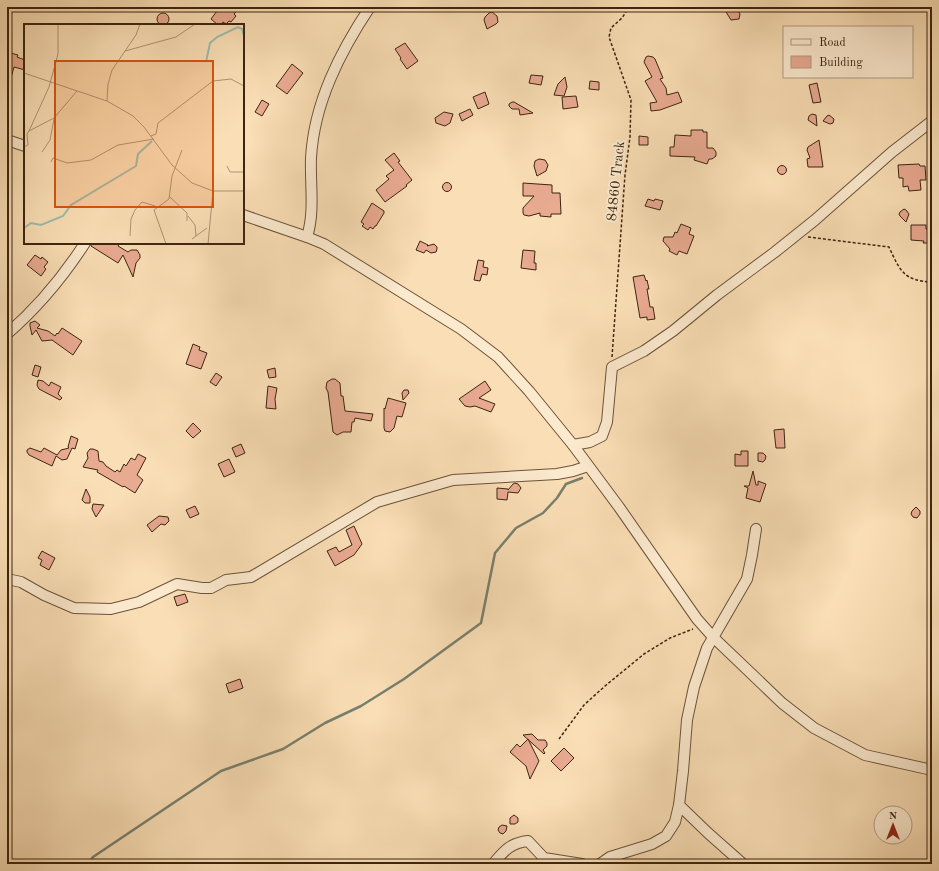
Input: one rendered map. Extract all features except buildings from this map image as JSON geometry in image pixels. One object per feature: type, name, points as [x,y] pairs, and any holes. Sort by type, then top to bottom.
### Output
[{"type":"street","points":[[307,237],[310,228],[312,204],[312,140],[319,108],[340,57],[370,7]]},
{"type":"street","points":[[573,446],[590,442],[602,436],[607,422],[612,367],[644,351],[673,331],[717,295],[796,235],[892,152],[932,121]]},
{"type":"street","points":[[7,140],[24,146]]},
{"type":"street","points":[[244,215],[324,244],[461,329],[492,352],[529,391],[573,446],[702,625],[782,703],[814,728],[865,755],[932,770]]},
{"type":"street","points":[[7,334],[61,279],[84,244]]},
{"type":"street","points":[[7,579],[21,582],[44,595],[74,608],[111,609],[139,602],[178,584],[211,588],[226,580],[251,577],[376,502],[453,480],[557,474],[574,471],[588,466]]},
{"type":"street","points":[[600,864],[610,857],[652,844],[666,836],[675,822],[679,805],[687,720],[692,693],[707,648],[747,579],[756,529]]},
{"type":"street","points":[[679,805],[742,864]]},
{"type":"street","points":[[492,864],[505,850],[517,842],[528,841],[544,858],[582,864]]},
{"type":"path","name":"84860 Track","points":[[612,367],[625,175],[630,137],[631,100],[609,37],[611,28],[622,18],[629,7]]},
{"type":"path","points":[[796,235],[889,247],[899,268],[907,277],[920,282],[932,282]]},
{"type":"path","points":[[559,739],[584,705],[644,654],[670,638],[702,625]]},
{"type":"waterway","points":[[88,864],[93,857],[221,771],[283,749],[325,723],[361,706],[404,679],[481,623],[495,553],[516,528],[543,513],[557,498],[566,484],[582,478]]}]
